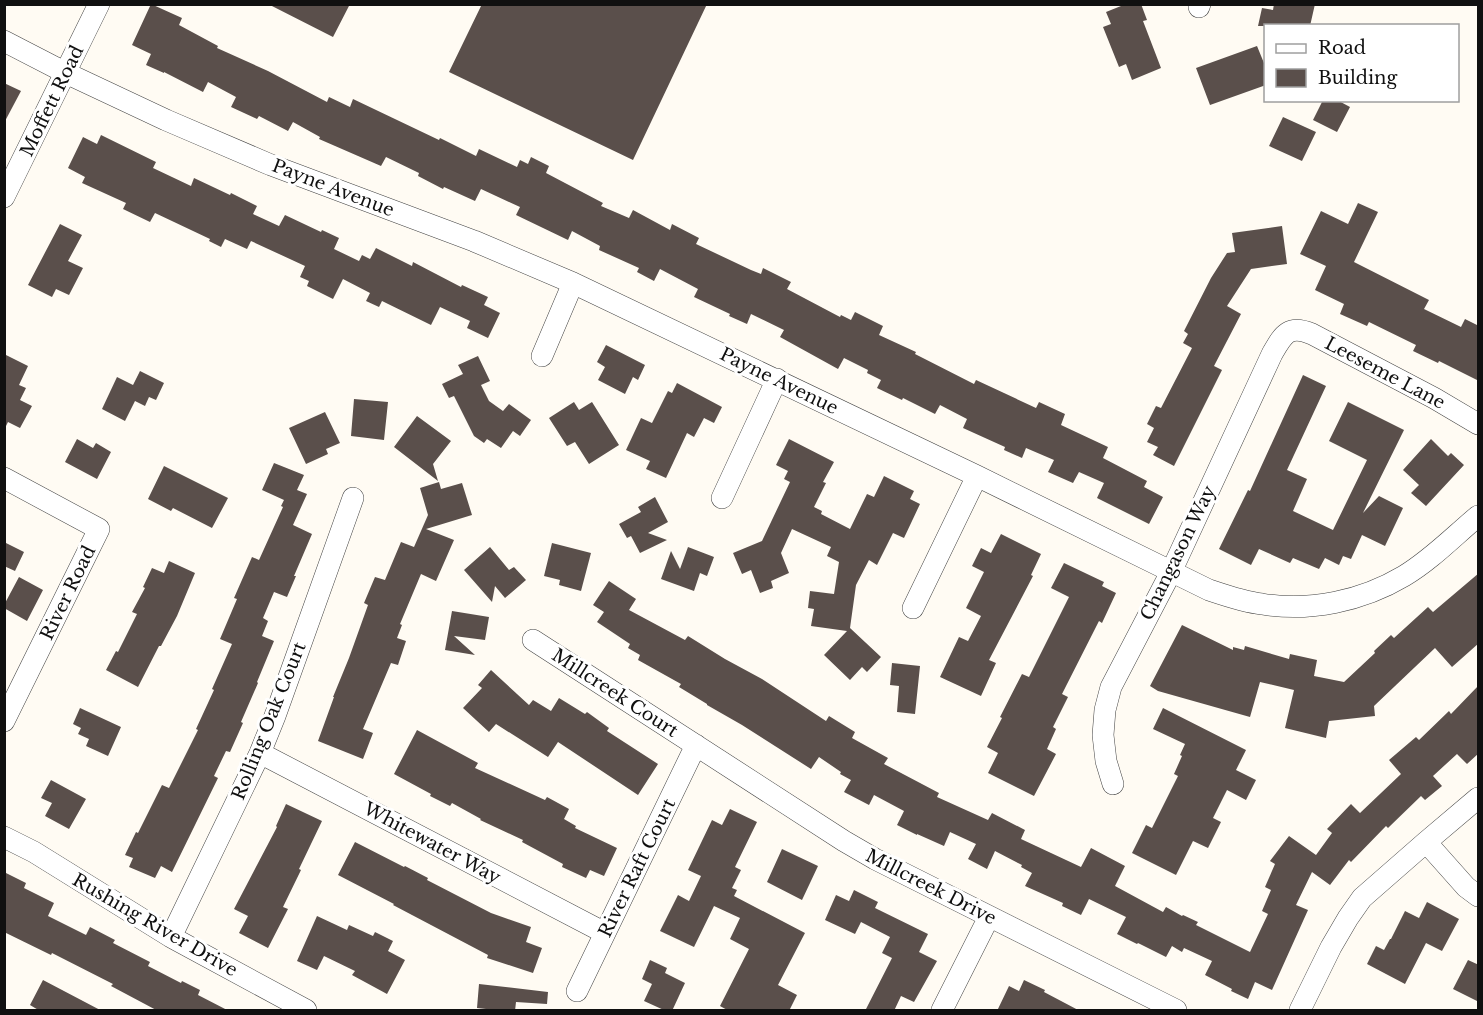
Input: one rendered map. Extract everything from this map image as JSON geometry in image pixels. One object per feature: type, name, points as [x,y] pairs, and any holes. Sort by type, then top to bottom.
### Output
[{"type":"street","name":"Moffett Road","points":[[4,197],[99,4]]},
{"type":"street","name":"Payne Avenue","points":[[4,41],[166,120],[271,165],[474,241],[573,283],[777,379],[1171,572],[1209,590],[1238,600],[1295,607],[1352,599],[1404,576],[1425,562],[1479,516]]},
{"type":"street","points":[[542,356],[573,283]]},
{"type":"street","name":"Leeseme Lane","points":[[1289,332],[1304,331],[1312,334],[1479,424]]},
{"type":"street","name":"Changason Way","points":[[1113,784],[1106,761],[1103,735],[1105,710],[1111,687],[1171,572],[1272,354],[1282,336],[1289,332]]},
{"type":"street","points":[[722,498],[777,379]]},
{"type":"street","points":[[913,608],[977,476]]},
{"type":"street","name":"River Road","points":[[4,478],[99,530],[4,721]]},
{"type":"street","name":"Rolling Oak Court","points":[[171,937],[260,753],[353,498]]},
{"type":"street","name":"Millcreek Court","points":[[533,640],[696,745]]},
{"type":"street","name":"Millcreek Drive","points":[[696,745],[875,859],[1176,1011]]},
{"type":"street","name":"River Raft Court","points":[[577,991],[696,745]]},
{"type":"street","name":"Whitewater Way","points":[[260,753],[605,933]]},
{"type":"street","points":[[1300,1011],[1331,947],[1362,898],[1479,798]]},
{"type":"street","name":"Rushing River Drive","points":[[4,837],[34,852],[171,937],[306,1011]]},
{"type":"street","points":[[1426,842],[1466,887],[1479,896]]},
{"type":"street","points":[[942,1011],[989,917]]},
{"type":"building","points":[[151,4],[182,18],[179,25],[218,46],[217,48],[268,71],[327,102],[329,97],[350,107],[353,99],[476,156],[479,149],[517,167],[520,160],[528,164],[531,157],[549,166],[546,173],[603,203],[601,206],[629,218],[633,210],[670,230],[672,224],[699,238],[696,244],[761,274],[763,268],[791,282],[787,289],[840,317],[841,315],[851,320],[855,312],[883,326],[879,335],[916,352],[915,354],[974,384],[976,380],[1036,408],[1039,402],[1065,414],[1061,425],[1108,447],[1103,458],[1147,481],[1144,487],[1163,497],[1149,524],[1097,498],[1104,483],[1079,472],[1073,483],[1048,472],[1054,460],[1026,448],[1022,458],[1004,450],[1005,447],[963,428],[967,419],[940,405],[935,414],[877,388],[881,380],[867,373],[868,370],[844,358],[838,369],[780,337],[784,330],[751,314],[747,324],[729,316],[730,314],[694,297],[698,289],[660,269],[654,281],[637,272],[639,268],[599,250],[600,246],[572,231],[568,240],[516,215],[520,207],[481,189],[475,201],[444,187],[443,189],[418,176],[419,173],[386,157],[381,166],[319,139],[320,137],[293,122],[288,131],[259,116],[257,119],[231,107],[236,97],[208,82],[203,92],[146,65],[151,54],[132,45]]},
{"type":"building","points":[[268,4],[350,4],[333,37]]},
{"type":"building","points":[[482,4],[707,4],[633,160],[449,72]]},
{"type":"building","points":[[1126,4],[1141,4],[1147,20],[1143,21],[1161,68],[1132,80],[1126,64],[1119,67],[1103,27],[1111,24],[1106,12]]},
{"type":"building","points":[[1274,4],[1315,4],[1310,24],[1258,26],[1262,8],[1273,10]]},
{"type":"building","points":[[1257,46],[1264,63],[1264,86],[1210,105],[1196,68]]},
{"type":"building","points":[[4,83],[21,91],[4,123]]},
{"type":"building","points":[[1322,102],[1341,102],[1350,107],[1337,132],[1313,120]]},
{"type":"building","points":[[1283,117],[1316,132],[1302,161],[1269,146]]},
{"type":"building","points":[[101,135],[156,162],[153,168],[191,186],[194,178],[257,206],[253,214],[279,226],[285,215],[339,238],[334,249],[359,261],[362,255],[370,259],[376,248],[412,266],[413,262],[461,287],[462,285],[488,297],[484,305],[500,313],[488,338],[467,328],[470,321],[440,307],[431,325],[382,301],[379,307],[366,301],[370,293],[343,279],[333,299],[307,286],[309,281],[300,277],[305,266],[251,241],[247,249],[225,239],[221,247],[209,241],[210,239],[155,213],[150,222],[123,209],[126,203],[82,183],[85,177],[68,168],[83,137],[97,144]]},
{"type":"building","points":[[1358,203],[1378,212],[1354,262],[1429,300],[1424,309],[1461,327],[1465,319],[1479,326],[1479,381],[1413,351],[1416,345],[1369,322],[1367,326],[1340,314],[1344,304],[1315,290],[1326,266],[1300,254],[1321,211],[1348,224]]},
{"type":"building","points":[[60,224],[82,235],[68,261],[83,268],[69,295],[56,289],[52,297],[28,285]]},
{"type":"building","points":[[1282,226],[1287,264],[1251,269],[1227,306],[1241,314],[1214,366],[1222,370],[1174,466],[1153,455],[1158,447],[1147,442],[1154,428],[1147,424],[1156,406],[1161,408],[1192,348],[1183,343],[1188,334],[1184,331],[1211,278],[1227,253],[1235,252],[1232,233]]},
{"type":"building","points":[[606,345],[645,365],[638,380],[633,377],[625,394],[598,380],[605,367],[597,362]]},
{"type":"building","points":[[4,354],[28,366],[19,385],[26,388],[20,400],[32,406],[20,428],[8,422],[4,430]]},
{"type":"building","points":[[478,356],[490,381],[481,385],[489,401],[503,411],[509,404],[531,420],[520,436],[513,431],[501,448],[487,439],[484,443],[474,436],[454,396],[449,398],[442,384],[463,374],[458,365]]},
{"type":"building","points":[[140,371],[164,383],[156,400],[149,397],[145,406],[135,401],[125,421],[102,409],[117,377],[133,385]]},
{"type":"building","points":[[1303,375],[1326,386],[1287,470],[1307,479],[1293,511],[1333,530],[1367,460],[1329,441],[1348,402],[1404,430],[1363,513],[1379,496],[1403,508],[1385,546],[1362,535],[1351,559],[1343,556],[1339,565],[1325,558],[1319,569],[1293,558],[1290,563],[1259,549],[1251,565],[1219,549],[1248,490],[1250,491]]},
{"type":"building","points":[[677,383],[722,407],[714,423],[704,418],[694,437],[687,433],[666,478],[646,469],[650,461],[626,450],[641,418],[652,423],[668,391],[672,393]]},
{"type":"building","points":[[354,399],[388,402],[384,440],[351,436]]},
{"type":"building","points":[[574,402],[579,410],[592,402],[619,445],[589,464],[575,442],[567,446],[549,418]]},
{"type":"building","points":[[325,412],[340,443],[326,449],[328,454],[306,464],[289,428]]},
{"type":"building","points":[[417,416],[451,441],[433,464],[438,481],[394,447]]},
{"type":"building","points":[[77,439],[93,448],[96,443],[111,452],[97,479],[65,462]]},
{"type":"building","points":[[789,439],[834,462],[823,482],[826,483],[814,507],[822,511],[821,514],[850,529],[867,494],[874,497],[884,476],[914,491],[910,499],[920,504],[904,538],[893,533],[877,565],[869,560],[856,585],[850,628],[881,657],[867,672],[862,667],[850,680],[824,655],[847,631],[811,626],[814,609],[808,608],[810,591],[834,594],[839,562],[827,556],[831,547],[792,529],[781,553],[789,573],[771,581],[773,588],[760,593],[751,570],[742,574],[733,553],[762,541],[790,482],[784,479],[788,471],[776,465]]},
{"type":"building","points":[[1431,439],[1448,456],[1451,453],[1464,465],[1426,506],[1411,493],[1419,485],[1403,470]]},
{"type":"building","points":[[274,463],[304,475],[297,490],[307,494],[293,525],[312,534],[287,597],[274,592],[263,618],[268,621],[262,636],[274,641],[230,752],[226,751],[214,776],[218,778],[172,872],[161,866],[155,878],[129,867],[133,858],[125,855],[162,785],[169,788],[198,730],[196,729],[232,644],[220,639],[237,599],[234,598],[252,557],[259,560],[283,507],[281,506],[284,500],[262,490]]},
{"type":"building","points":[[164,466],[228,498],[212,528],[173,508],[171,511],[148,499]]},
{"type":"building","points":[[439,482],[441,489],[462,483],[472,515],[426,529],[454,540],[436,581],[421,574],[400,624],[402,625],[397,638],[406,641],[398,665],[391,663],[363,729],[373,733],[363,759],[318,741],[368,605],[364,603],[375,577],[385,580],[401,542],[414,547],[428,515],[420,488]]},
{"type":"building","points":[[655,497],[668,522],[648,533],[667,540],[640,553],[631,536],[627,538],[619,524],[641,512],[638,507]]},
{"type":"building","points":[[1001,534],[1041,554],[1031,575],[1033,576],[989,660],[996,663],[981,696],[940,677],[959,637],[968,641],[981,616],[966,608],[984,572],[972,566],[981,548],[991,553]]},
{"type":"building","points":[[4,542],[24,552],[15,571],[4,566]]},
{"type":"building","points":[[552,543],[591,553],[581,591],[559,585],[560,580],[544,576]]},
{"type":"building","points":[[490,547],[509,570],[514,567],[526,580],[505,598],[495,586],[492,602],[464,570]]},
{"type":"building","points":[[688,547],[714,557],[707,576],[700,573],[694,591],[661,579],[671,551],[680,569]]},
{"type":"building","points":[[169,561],[195,573],[177,616],[138,687],[106,670],[137,614],[132,612],[145,588],[143,587],[152,568],[164,573]]},
{"type":"building","points":[[1064,563],[1104,582],[1102,586],[1116,593],[1062,694],[1068,697],[1053,727],[1056,729],[1047,749],[1056,754],[1034,796],[988,773],[998,753],[987,747],[1022,674],[1029,677],[1069,597],[1051,588]]},
{"type":"building","points":[[1479,573],[1479,643],[1452,667],[1435,648],[1374,706],[1375,716],[1329,721],[1326,738],[1285,728],[1294,690],[1260,682],[1250,717],[1158,691],[1150,686],[1182,625],[1233,650],[1233,647],[1244,650],[1245,646],[1289,659],[1290,654],[1317,660],[1314,676],[1344,682],[1391,635],[1394,638],[1428,607],[1433,612]]},
{"type":"building","points":[[19,577],[43,590],[27,621],[4,608]]},
{"type":"building","points":[[609,581],[636,599],[629,610],[685,640],[688,636],[762,679],[826,721],[829,716],[855,732],[852,738],[888,758],[884,764],[939,793],[937,797],[988,820],[992,813],[1025,830],[1021,839],[1081,867],[1091,848],[1125,866],[1115,886],[1163,912],[1166,907],[1198,922],[1196,925],[1250,952],[1268,914],[1262,911],[1271,890],[1265,887],[1275,864],[1270,861],[1289,836],[1316,855],[1332,833],[1327,829],[1351,804],[1360,813],[1401,774],[1389,760],[1416,737],[1419,740],[1449,711],[1451,714],[1479,685],[1479,753],[1467,764],[1457,754],[1433,776],[1442,786],[1425,800],[1421,796],[1388,828],[1386,826],[1351,862],[1349,860],[1330,885],[1312,872],[1296,905],[1308,910],[1272,990],[1255,982],[1248,999],[1205,975],[1212,961],[1184,948],[1182,952],[1172,946],[1166,957],[1117,934],[1126,917],[1089,899],[1081,915],[1062,906],[1063,903],[1025,886],[1032,873],[995,851],[987,869],[968,859],[976,844],[950,832],[944,846],[897,825],[904,811],[874,795],[869,805],[844,792],[851,780],[819,757],[811,769],[679,687],[681,684],[638,660],[640,655],[628,648],[630,644],[597,622],[604,612],[593,605]]},
{"type":"building","points":[[452,611],[489,617],[485,640],[454,636],[475,655],[445,650]]},
{"type":"building","points":[[892,663],[920,666],[915,714],[897,712],[899,686],[890,685]]},
{"type":"building","points":[[491,670],[529,705],[533,700],[551,711],[559,698],[585,714],[587,712],[609,728],[607,731],[658,764],[638,795],[558,742],[548,757],[496,724],[489,732],[463,708],[482,688],[478,685]]},
{"type":"building","points":[[80,708],[121,727],[108,756],[86,746],[89,739],[78,734],[81,728],[73,724]]},
{"type":"building","points":[[1163,708],[1246,750],[1236,770],[1256,780],[1246,800],[1227,790],[1213,818],[1221,822],[1208,848],[1193,841],[1176,875],[1132,853],[1146,825],[1152,828],[1178,776],[1174,774],[1185,744],[1153,729]]},
{"type":"building","points":[[417,730],[478,763],[475,768],[545,800],[547,797],[569,809],[564,819],[576,826],[575,828],[617,848],[604,876],[590,870],[586,878],[562,867],[563,864],[522,842],[523,840],[480,820],[452,803],[450,806],[430,796],[431,794],[394,774]]},
{"type":"building","points":[[51,780],[86,799],[69,829],[45,816],[52,803],[41,798]]},
{"type":"building","points":[[286,804],[322,821],[283,907],[288,909],[268,948],[239,933],[248,916],[234,909],[277,827]]},
{"type":"building","points":[[730,809],[757,822],[735,867],[741,870],[732,888],[737,890],[734,896],[805,933],[778,985],[797,995],[789,1011],[729,1011],[720,1006],[749,949],[730,939],[740,918],[714,906],[694,947],[660,931],[678,895],[689,901],[701,876],[688,870],[712,820],[722,825]]},
{"type":"building","points":[[355,842],[428,878],[427,880],[491,913],[531,927],[526,942],[542,948],[533,973],[487,958],[488,955],[338,875]]},
{"type":"building","points":[[782,849],[818,866],[802,900],[767,882]]},
{"type":"building","points":[[4,872],[26,883],[24,888],[54,903],[48,916],[86,935],[90,927],[115,940],[113,943],[150,962],[148,966],[200,990],[198,995],[229,1011],[158,1011],[111,986],[113,984],[4,932]]},
{"type":"building","points":[[854,890],[878,902],[875,908],[928,934],[919,952],[937,961],[914,1002],[901,996],[894,1011],[865,1011],[892,958],[882,953],[890,937],[861,922],[855,934],[825,920],[836,895],[849,901]]},
{"type":"building","points":[[1427,902],[1459,919],[1442,951],[1426,943],[1405,984],[1367,964],[1376,946],[1384,950],[1405,911],[1419,918]]},
{"type":"building","points":[[317,916],[347,930],[349,925],[373,936],[375,932],[393,941],[388,951],[405,960],[387,994],[352,975],[355,971],[324,956],[317,970],[297,961]]},
{"type":"building","points":[[650,960],[667,968],[665,973],[685,983],[672,1011],[666,1011],[644,1001],[652,984],[642,979]]},
{"type":"building","points":[[1468,960],[1479,965],[1479,1002],[1453,989]]},
{"type":"building","points":[[43,980],[102,1011],[40,1011],[30,1005]]},
{"type":"building","points":[[1024,980],[1080,1011],[997,1011],[1009,986],[1019,991]]},
{"type":"building","points":[[479,984],[548,992],[547,1004],[516,1002],[515,1011],[486,1011],[486,1009],[477,1008]]}]
